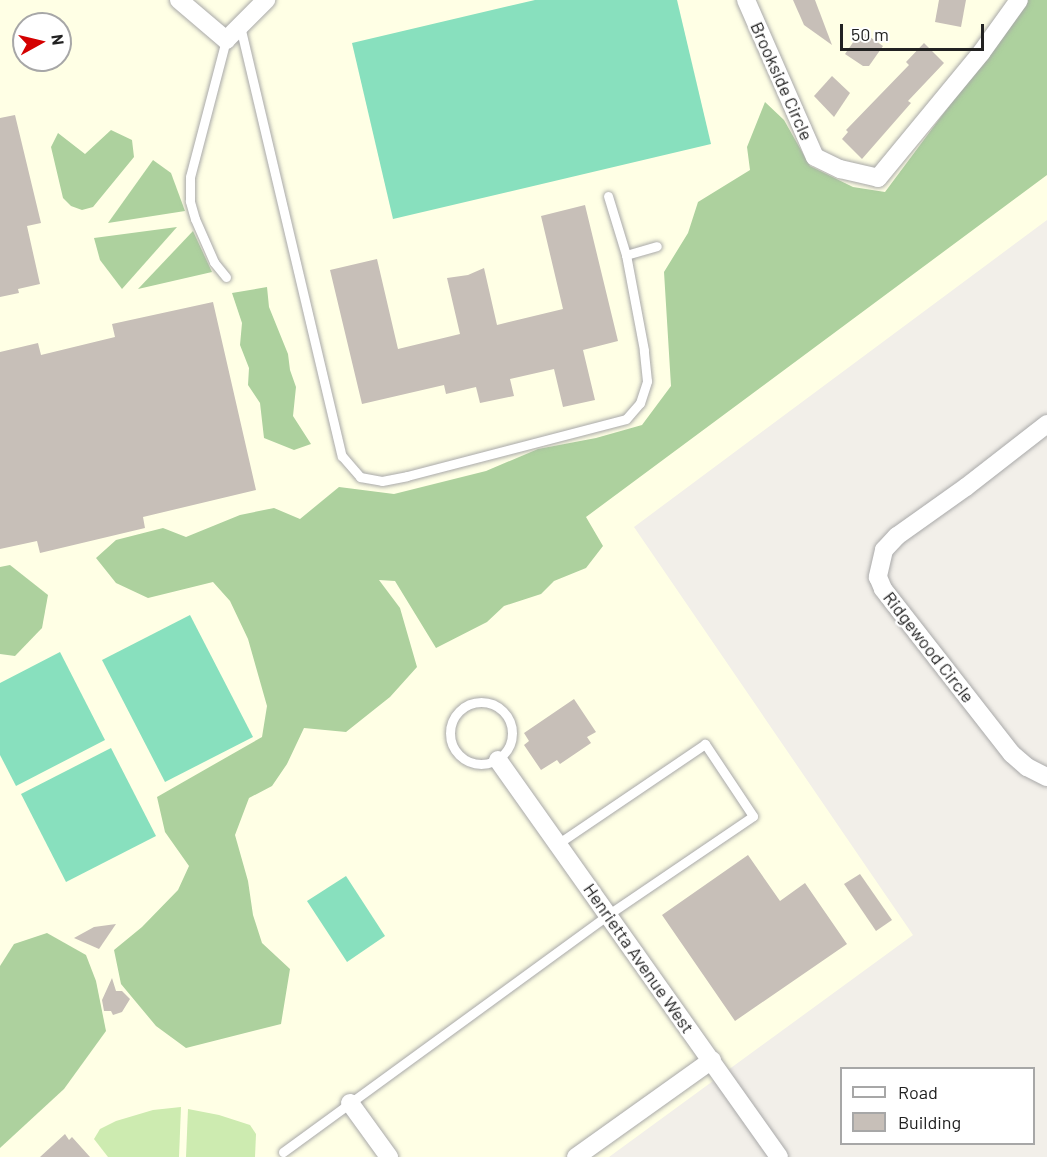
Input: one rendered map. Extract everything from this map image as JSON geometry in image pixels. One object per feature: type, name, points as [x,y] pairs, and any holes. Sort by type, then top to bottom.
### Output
[{"type":"street","points":[[179,0],[226,40],[266,0]]},
{"type":"street","name":"Brookside Circle","points":[[746,0],[815,157],[840,169],[878,178],[981,53],[1019,0]]},
{"type":"street","name":"Ridgewood Circle","points":[[1047,424],[966,487],[897,536],[884,550],[878,568],[883,589],[1012,754],[1027,767],[1047,777]]},
{"type":"street","name":"Henrietta Avenue West","points":[[498,760],[559,843],[779,1157]]},
{"type":"street","points":[[576,1157],[711,1060]]},
{"type":"street","points":[[350,1102],[389,1157]]},
{"type":"lane","points":[[240,26],[342,456],[360,477],[382,481],[407,476],[626,419],[640,403],[647,381],[644,350],[626,255],[608,196]]},
{"type":"lane","points":[[226,40],[190,177],[190,201],[195,219],[214,261],[226,277]]},
{"type":"lane","points":[[626,255],[657,246]]},
{"type":"lane","points":[[483,701],[501,708],[511,725],[511,735],[510,745],[498,760],[479,765],[461,758],[450,741],[452,721],[464,706],[483,701]]},
{"type":"lane","points":[[283,1152],[609,914],[753,816],[705,744],[559,843]]},
{"type":"shaded area","points":[[0,0],[1047,0],[1047,220],[634,527],[913,935],[609,1157],[0,1157]]},
{"type":"green space","points":[[535,0],[677,0],[711,144],[393,219],[352,43]]},
{"type":"green space","points":[[1028,0],[1047,0],[1047,175],[586,517],[603,546],[586,568],[554,581],[541,594],[504,606],[487,622],[436,648],[395,581],[379,580],[400,608],[417,667],[390,697],[346,732],[304,728],[287,764],[272,786],[249,798],[235,835],[248,881],[253,915],[262,943],[290,969],[281,1024],[186,1048],[156,1026],[121,984],[114,950],[142,927],[178,890],[189,866],[165,832],[157,797],[262,737],[267,706],[248,639],[230,601],[213,582],[148,598],[116,583],[96,558],[116,540],[163,528],[186,537],[240,515],[274,508],[300,519],[339,487],[394,494],[486,471],[538,449],[596,438],[642,425],[671,386],[664,272],[688,233],[698,202],[750,170],[747,147],[765,102],[784,120],[810,166],[853,187],[885,192]]},
{"type":"green space","points":[[111,130],[132,140],[134,157],[93,207],[82,210],[71,206],[63,198],[51,147],[58,133],[85,154]]},
{"type":"green space","points":[[153,160],[171,173],[185,211],[108,223]]},
{"type":"green space","points":[[177,227],[122,289],[100,260],[94,238]]},
{"type":"green space","points":[[193,231],[212,272],[138,289]]},
{"type":"green space","points":[[267,287],[269,307],[288,354],[290,370],[296,387],[293,416],[311,444],[294,450],[264,438],[260,403],[248,385],[249,368],[240,345],[242,323],[232,293]]},
{"type":"green space","points":[[10,565],[48,595],[42,628],[15,656],[0,654],[0,567]]},
{"type":"green space","points":[[190,615],[253,737],[165,782],[102,660]]},
{"type":"green space","points":[[60,652],[105,740],[16,786],[0,755],[0,683]]},
{"type":"green space","points":[[111,748],[156,836],[66,882],[21,794]]},
{"type":"green space","points":[[346,876],[385,936],[347,962],[307,901]]},
{"type":"green space","points":[[47,933],[86,955],[96,981],[106,1031],[64,1089],[0,1148],[0,966],[14,944]]},
{"type":"green space","points":[[181,1107],[179,1157],[108,1157],[94,1139],[100,1129],[116,1121],[153,1110]]},
{"type":"green space","points":[[188,1109],[219,1115],[250,1125],[256,1134],[255,1157],[186,1157]]},
{"type":"building","points":[[793,0],[815,0],[832,45],[804,25]]},
{"type":"building","points":[[939,0],[966,0],[961,27],[935,22]]},
{"type":"building","points":[[861,31],[883,46],[869,66],[863,66],[845,54]]},
{"type":"building","points":[[924,43],[944,63],[908,101],[911,103],[862,159],[842,139],[848,132],[846,130],[909,65],[906,62]]},
{"type":"building","points":[[832,76],[850,93],[834,117],[814,96]]},
{"type":"building","points":[[15,115],[41,223],[27,226],[40,284],[18,289],[19,293],[0,297],[0,118]]},
{"type":"building","points":[[585,205],[618,341],[583,350],[595,400],[563,407],[554,369],[510,379],[514,396],[480,403],[476,387],[446,394],[444,385],[362,404],[330,270],[377,259],[398,349],[460,334],[447,278],[468,275],[484,268],[497,325],[563,309],[541,216]]},
{"type":"building","points":[[213,302],[256,490],[143,517],[145,528],[40,553],[37,541],[0,549],[0,352],[38,343],[41,355],[115,337],[112,324]]},
{"type":"building","points":[[574,699],[596,732],[587,737],[591,743],[560,764],[557,760],[541,770],[524,745],[529,741],[524,733]]},
{"type":"building","points":[[748,855],[780,901],[805,883],[847,944],[735,1021],[662,915]]},
{"type":"building","points":[[860,874],[892,920],[876,931],[844,884]]},
{"type":"building","points":[[116,924],[99,949],[74,938],[94,927]]},
{"type":"building","points":[[112,978],[116,991],[122,991],[130,999],[122,1012],[113,1015],[111,1011],[104,1011],[102,1000]]},
{"type":"building","points":[[65,1134],[69,1140],[72,1137],[90,1157],[40,1157]]}]
